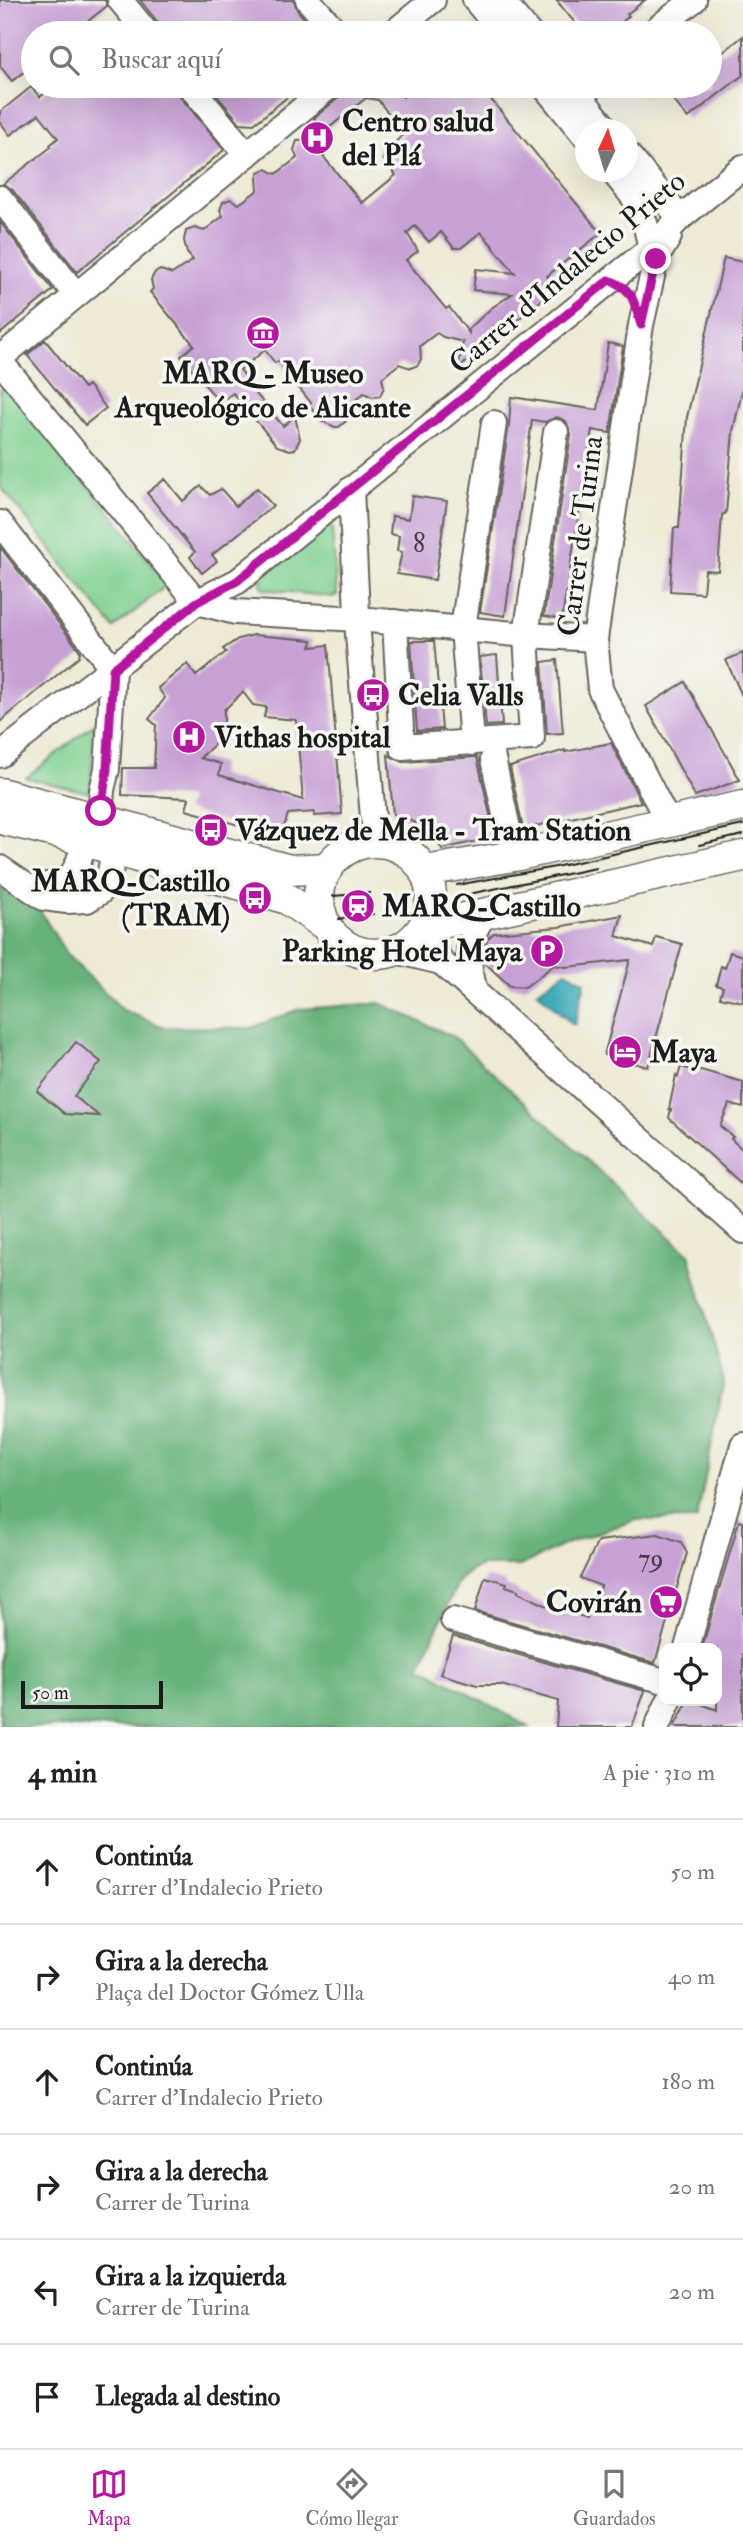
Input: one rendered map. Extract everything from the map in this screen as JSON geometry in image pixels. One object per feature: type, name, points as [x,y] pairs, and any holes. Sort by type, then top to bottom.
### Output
[{"type":"main road","points":[[0,793],[93,829],[114,849],[287,899],[325,925],[343,945],[368,954],[395,951],[406,945],[424,927],[431,909],[431,889],[425,871],[405,850],[379,842],[367,842],[344,850],[327,868],[320,881],[318,896],[325,925]]},
{"type":"main road","points":[[425,871],[514,856],[743,806]]},
{"type":"main road","points":[[0,820],[93,829],[290,870],[327,868]]},
{"type":"main road","points":[[424,927],[743,856]]},
{"type":"street","points":[[120,0],[137,21]]},
{"type":"street","points":[[308,0],[326,21]]},
{"type":"street","points":[[408,21],[433,0]]},
{"type":"street","points":[[475,0],[492,21]]},
{"type":"street","points":[[501,0],[519,21]]},
{"type":"street","points":[[667,21],[694,0]]},
{"type":"street","points":[[200,98],[247,155]]},
{"type":"street","points":[[316,98],[0,360],[197,602],[235,611],[595,639]]},
{"type":"street","points":[[554,98],[575,124]]},
{"type":"street","points":[[585,98],[599,119]]},
{"type":"street","points":[[638,167],[680,218]]},
{"type":"street","name":"Carrer d'Indalecio Prieto","points":[[113,669],[197,602],[237,581],[651,248],[680,218],[743,167]]},
{"type":"street","points":[[621,182],[635,199],[651,248]]},
{"type":"street","points":[[0,198],[76,295]]},
{"type":"street","points":[[635,199],[659,214],[680,218]]},
{"type":"street","name":"Carrer de Turina","points":[[669,824],[600,689],[595,639],[641,325],[656,259],[680,218]]},
{"type":"street","name":"Carrer de Turina","points":[[609,280],[632,294],[641,325]]},
{"type":"street","points":[[472,743],[463,628],[494,423]]},
{"type":"street","points":[[395,622],[402,747],[532,738],[526,635],[556,432]]},
{"type":"street","points":[[351,489],[373,818],[379,842]]},
{"type":"street","points":[[0,523],[113,669],[107,769],[93,829],[75,873],[68,881],[55,886],[27,888]]},
{"type":"street","points":[[0,755],[113,669]]},
{"type":"street","points":[[493,759],[514,856]]},
{"type":"street","points":[[0,868],[44,898],[87,900],[108,884],[114,849]]},
{"type":"street","points":[[476,993],[467,959],[476,925],[485,914]]},
{"type":"street","points":[[424,927],[440,962],[743,1231]]},
{"type":"street","points":[[395,951],[440,962]]},
{"type":"street","points":[[688,1643],[743,1445]]},
{"type":"street","points":[[453,1620],[659,1680]]},
{"type":"street","points":[[657,1727],[667,1706]]},
{"type":"green space","points":[[7,384],[168,584],[114,628],[0,486],[0,390]]},
{"type":"green space","points":[[323,524],[332,527],[337,595],[333,597],[263,589],[262,573]]},
{"type":"green space","points":[[94,724],[90,793],[26,778]]},
{"type":"green space","points":[[0,856],[14,868],[67,955],[123,1010],[164,1027],[251,1028],[300,1009],[380,1003],[454,1037],[689,1254],[724,1381],[697,1519],[636,1520],[568,1543],[520,1566],[482,1566],[473,1569],[459,1580],[420,1666],[529,1727],[0,1727]]},
{"type":"water","points":[[566,971],[585,982],[575,1024],[537,991]]},
{"type":"building","points":[[0,0],[105,0],[107,6],[88,21],[21,21],[21,74],[12,81],[0,66]]},
{"type":"building","points":[[140,0],[294,0],[297,10],[307,21],[157,21]]},
{"type":"building","points":[[556,0],[645,0],[627,14],[629,16],[623,21],[574,21]]},
{"type":"building","points":[[743,36],[743,75],[722,91],[722,53]]},
{"type":"building","points":[[21,95],[21,98],[181,98],[224,150],[77,272],[12,189],[3,184],[51,147],[58,138],[39,114],[10,135],[0,122],[0,112]]},
{"type":"building","points":[[219,98],[286,98],[254,124],[240,123]]},
{"type":"building","points":[[338,98],[366,98],[325,131],[314,118]]},
{"type":"building","points":[[366,98],[490,98],[601,233],[547,276],[556,288],[458,369],[463,342],[437,333],[420,346],[421,359],[418,365],[411,368],[399,364],[382,378],[384,387],[380,396],[372,397],[364,393],[345,409],[346,421],[339,427],[321,421],[309,405],[311,403],[278,361],[275,363],[265,350],[240,370],[248,380],[246,382],[283,426],[295,416],[300,439],[295,449],[290,450],[277,446],[233,393],[220,403],[181,356],[194,345],[150,292],[153,289],[151,280],[155,272],[161,270],[172,274],[193,260],[187,253],[184,240],[186,231],[195,228],[204,231],[223,216],[220,210],[223,202],[230,199],[239,204],[258,190],[259,172],[266,169],[276,174],[297,158],[294,150],[297,141],[314,140],[325,151],[321,154],[362,203],[396,175],[383,159],[384,153],[404,134],[378,100]],"holes":[[[415,226],[429,242],[441,232],[454,248],[461,248],[481,232],[515,273],[476,269],[473,290],[512,294],[490,309],[469,329],[469,333],[406,260],[418,251],[407,233]]]},
{"type":"building","points":[[671,98],[714,98],[688,118]]},
{"type":"building","points":[[0,222],[53,290],[0,334]]},
{"type":"building","points":[[724,258],[743,262],[743,387],[733,431],[718,571],[705,570],[703,593],[670,591],[674,528],[679,528],[687,417]]},
{"type":"building","points":[[45,340],[84,388],[88,385],[106,408],[85,425],[27,355]]},
{"type":"building","points":[[608,343],[623,346],[610,433],[592,430],[562,619],[544,616],[571,434],[566,421],[557,417],[545,422],[532,420],[505,616],[480,612],[511,397],[598,410]]},
{"type":"building","points":[[165,479],[183,501],[201,486],[210,495],[221,489],[236,506],[257,488],[273,506],[212,555],[217,561],[202,573],[190,557],[195,552],[147,493]]},
{"type":"building","points":[[412,496],[447,501],[435,580],[397,574],[402,552],[397,551],[399,536],[390,534],[392,516],[409,519]]},
{"type":"building","points":[[0,547],[80,651],[79,657],[0,722]]},
{"type":"building","name":"Vithas hospital","points":[[254,635],[312,640],[311,647],[328,645],[342,814],[288,814],[281,837],[186,810],[189,798],[122,795],[123,768],[154,768],[156,725],[149,719],[165,698],[158,688],[187,664],[196,676],[226,652],[223,649],[238,639]],"holes":[[[243,692],[253,705],[266,707],[264,717],[296,720],[303,800],[219,775],[221,764],[200,758],[224,733],[224,710]]]},
{"type":"building","points":[[411,641],[434,641],[442,729],[417,731]]},
{"type":"building","points":[[743,653],[743,698],[726,660]]},
{"type":"building","points":[[497,655],[502,725],[486,726],[480,657]]},
{"type":"building","points":[[557,660],[563,733],[547,734],[542,662]]},
{"type":"building","points":[[685,682],[740,780],[695,796],[646,706]]},
{"type":"building","points":[[611,743],[641,802],[523,829],[510,767],[565,750]]},
{"type":"building","points":[[388,755],[403,762],[477,757],[495,837],[442,849],[430,834],[416,823],[393,814]]},
{"type":"building","points":[[622,915],[616,936],[653,947],[656,937],[682,944],[648,1067],[604,1055],[630,960],[567,967],[554,965],[525,987],[510,986],[484,962],[487,939],[494,933],[558,927]]},
{"type":"building","points":[[730,952],[743,956],[743,1002],[720,997],[723,987],[716,985],[721,966],[725,968]]},
{"type":"building","points":[[76,1042],[101,1062],[74,1096],[99,1116],[65,1114],[37,1091]]},
{"type":"building","points":[[681,1067],[743,1082],[743,1108],[729,1104],[720,1126],[743,1150],[743,1185],[669,1118],[676,1075],[678,1077]]},
{"type":"building","points":[[739,1521],[743,1522],[743,1727],[674,1727],[685,1706],[707,1706],[717,1710],[717,1706],[722,1706],[722,1643],[703,1643]]},
{"type":"building","points":[[658,1534],[681,1542],[687,1553],[655,1663],[475,1611],[485,1577],[507,1583],[506,1586],[545,1605],[587,1618],[589,1613],[593,1614],[601,1586],[580,1578],[598,1541]]},
{"type":"building","points":[[453,1636],[645,1691],[632,1727],[556,1727],[558,1701],[501,1685],[477,1685],[440,1674]]},
{"type":"tram line","points":[[457,885],[555,867],[743,825]]},
{"type":"tram line","points":[[699,845],[743,835]]},
{"type":"tram line","points":[[459,896],[596,868]]},
{"type":"tram line","points":[[333,896],[370,893]]},
{"type":"tram line","points":[[339,919],[373,914]]},
{"type":"place","name":"Centro salud del Plá","points":[[317,138]]},
{"type":"place","name":"MARQ - Museo Arqueológico de Alicante","points":[[263,333]]},
{"type":"place","name":"Celia Valls","points":[[373,695]]},
{"type":"place","name":"Vithas hospital","points":[[189,737]]},
{"type":"place","name":"Vázquez de Mella - Tram Station","points":[[211,830]]},
{"type":"place","name":"MARQ-Castillo (TRAM)","points":[[255,898]]},
{"type":"place","name":"MARQ-Castillo","points":[[358,906]]},
{"type":"place","name":"Parking Hotel Maya","points":[[547,951]]},
{"type":"place","name":"Maya","points":[[625,1052]]},
{"type":"place","name":"Covirán","points":[[666,1602]]},
{"type":"route","points":[[101,811],[107,769],[113,669],[197,602],[237,581],[609,280],[632,294],[641,325],[656,259]]}]
